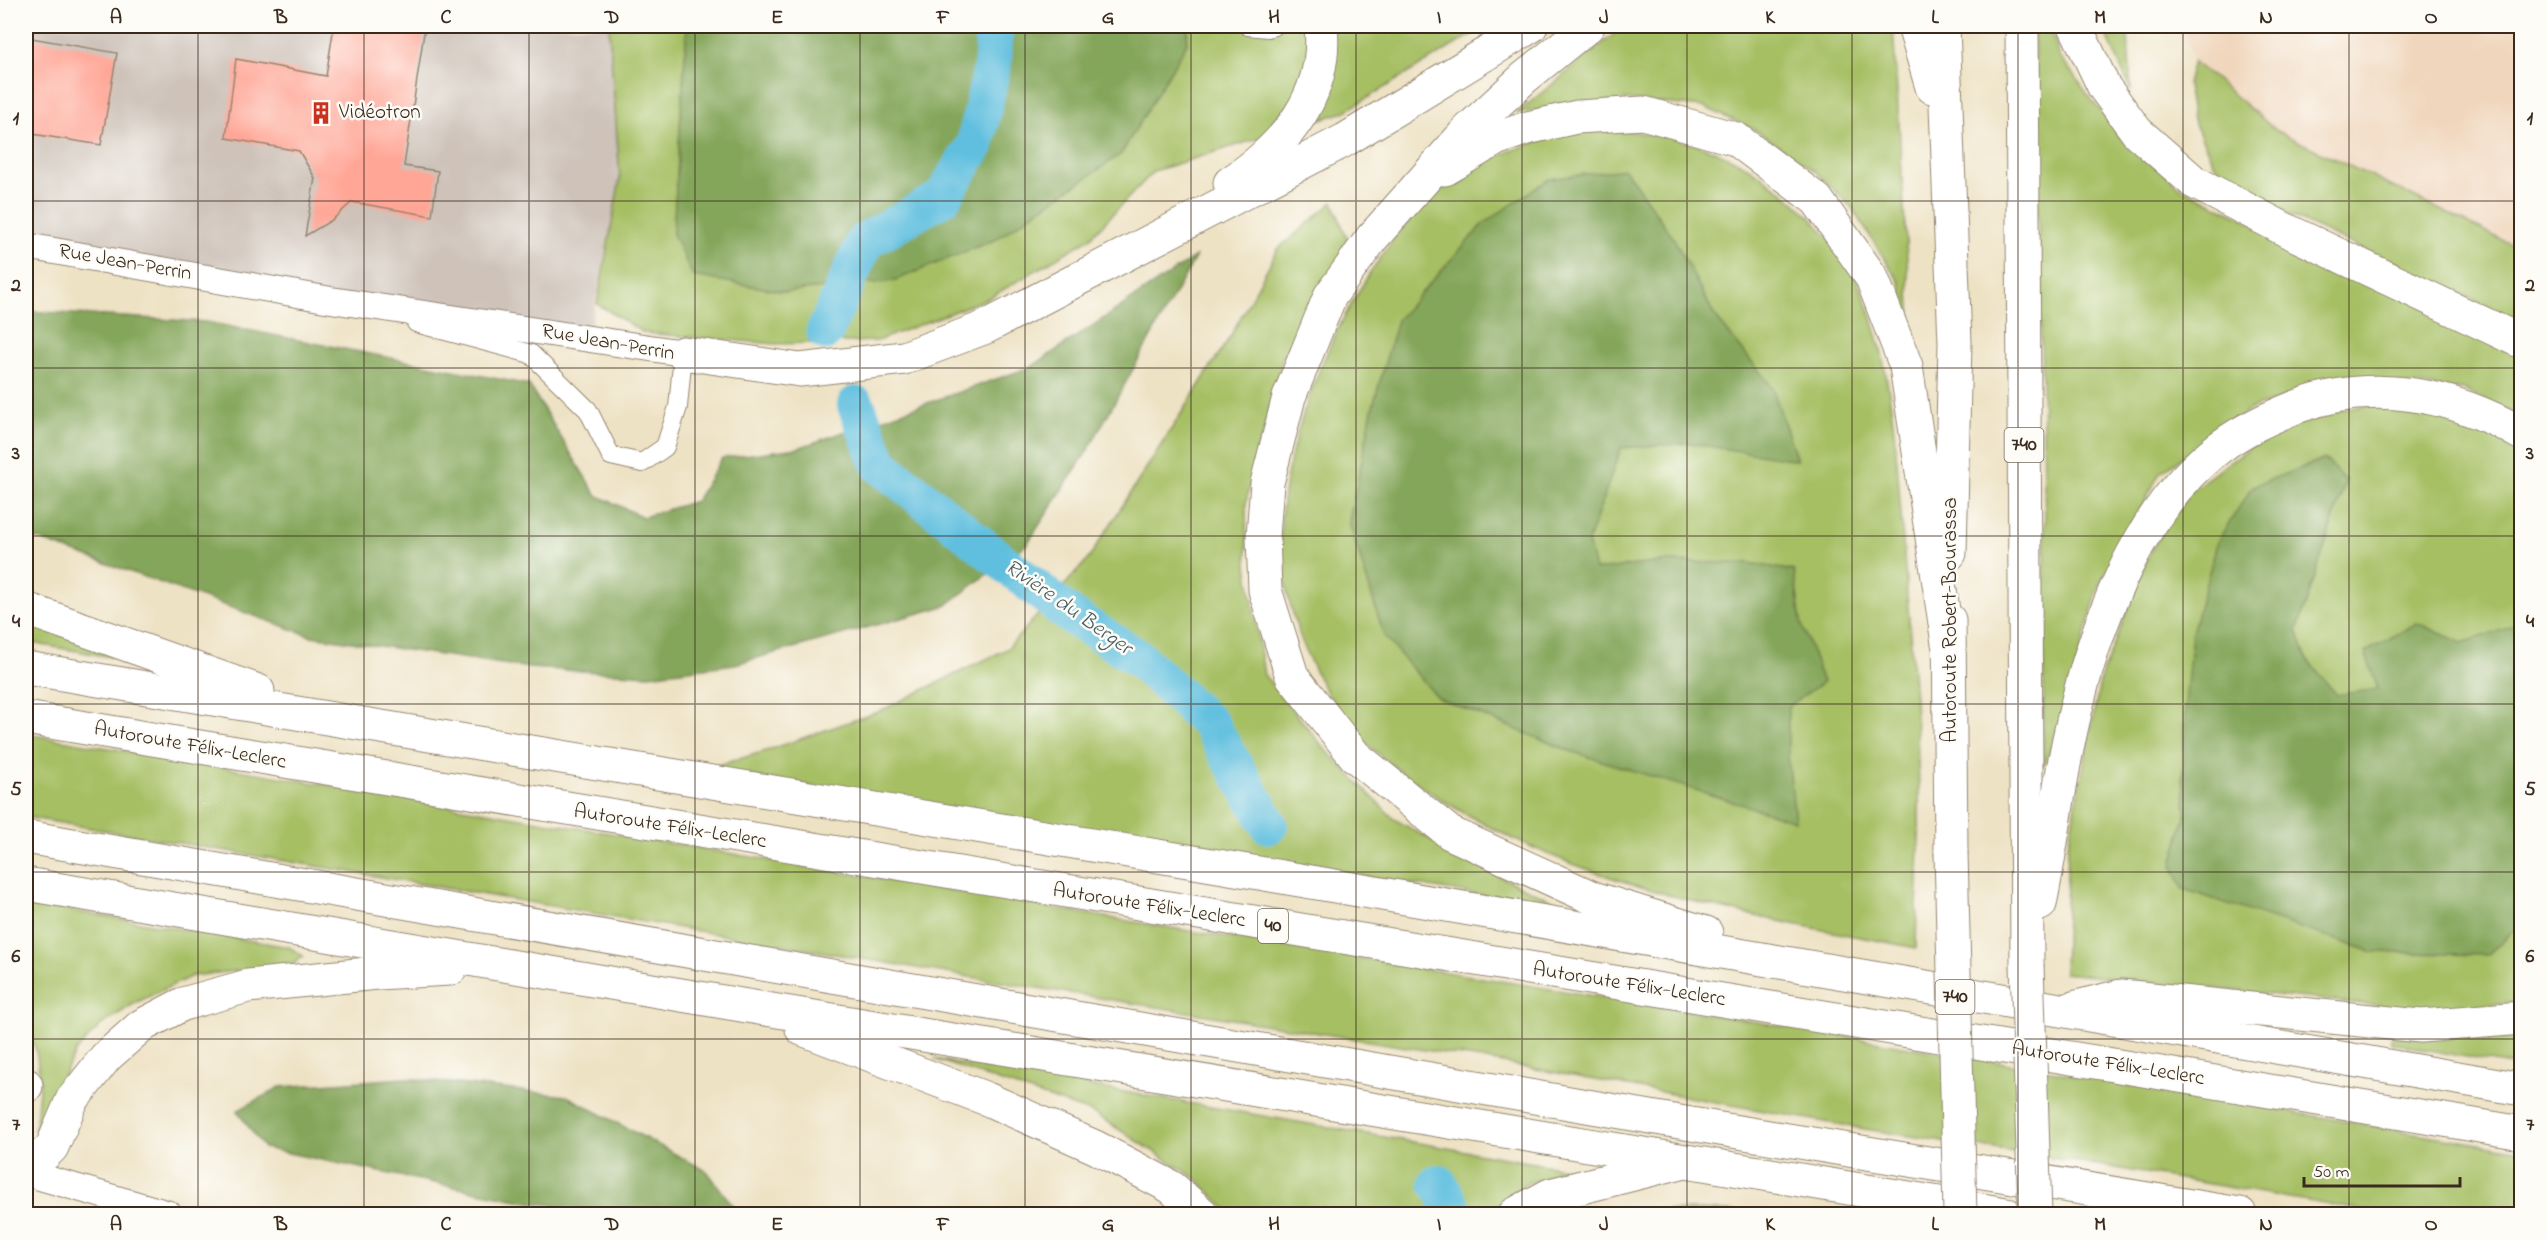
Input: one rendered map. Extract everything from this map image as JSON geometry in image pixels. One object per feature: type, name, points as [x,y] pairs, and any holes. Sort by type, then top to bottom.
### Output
[{"type":"highway","points":[[1099,268],[1238,177],[1274,150],[1314,94],[1321,67],[1321,26]]},
{"type":"highway","points":[[683,353],[800,370],[904,357],[986,327],[1345,140],[1531,26]]},
{"type":"highway","points":[[1588,26],[1524,78],[1468,130],[1372,238],[1330,296],[1286,408],[1267,483],[1263,536],[1265,590],[1292,676],[1355,756],[1450,833],[1593,898],[1840,974]]},
{"type":"highway","points":[[1914,26],[1946,134]]},
{"type":"highway","name":"Autoroute Robert-Bourassa","points":[[1943,26],[1955,343],[1948,643],[1960,1215]]},
{"type":"highway","name":"740","points":[[2022,26],[2037,865]]},
{"type":"highway","points":[[2075,26],[2103,87],[2137,132],[2194,182],[2288,231],[2522,342]]},
{"type":"highway","points":[[1418,185],[1496,139],[1527,128],[1577,117],[1643,113],[1736,139],[1817,200],[1872,278],[1906,366],[1948,643]]},
{"type":"highway","points":[[2035,1215],[2027,964],[2037,865],[2090,660],[2114,593],[2146,532],[2172,494],[2219,448],[2261,420],[2312,401],[2351,393],[2406,393],[2456,403],[2522,434]]},
{"type":"highway","points":[[26,609],[348,722]]},
{"type":"highway","points":[[26,668],[1230,868],[2522,1089]]},
{"type":"highway","name":"Autoroute Félix-Leclerc","points":[[26,718],[2522,1132]]},
{"type":"highway","points":[[26,837],[1720,1129],[2240,1215]]},
{"type":"highway","points":[[26,884],[739,1004],[1690,1159],[2006,1215]]},
{"type":"highway","points":[[26,1173],[52,1147],[72,1100],[106,1057],[141,1026],[183,1004],[248,986],[378,973],[512,965]]},
{"type":"highway","points":[[2061,1011],[2121,996],[2421,1026],[2522,1018]]},
{"type":"highway","points":[[739,1004],[987,1099],[1095,1147],[1171,1187],[1202,1215]]},
{"type":"highway","points":[[1946,1215],[1959,1141]]},
{"type":"highway","points":[[1515,1215],[1550,1195],[1690,1159]]},
{"type":"street","points":[[1248,26],[1268,28],[1274,26]]},
{"type":"street","name":"Rue Jean-Perrin","points":[[26,246],[330,300],[683,353],[678,407],[665,447],[642,463],[611,456],[588,410],[531,354],[330,300]]},
{"type":"street","points":[[26,1173],[169,1215]]},
{"type":"shaded area","points":[[26,26],[609,26],[620,179],[588,339],[26,246]]},
{"type":"shaded area","points":[[2191,26],[2521,26],[2521,249],[2277,131],[2193,61],[2185,32]]},
{"type":"green space","points":[[609,26],[687,26],[673,234],[893,281],[996,239],[1121,154],[1187,43],[1188,26],[1486,26],[1344,112],[1154,171],[1089,239],[989,298],[877,341],[776,344],[644,333],[597,304],[620,179]]},
{"type":"green space","points":[[687,26],[1188,26],[1187,43],[1121,154],[996,239],[893,281],[786,292],[693,276],[673,234]]},
{"type":"green space","points":[[1624,26],[1893,26],[1913,357],[1900,283],[1852,208],[1816,172],[1757,131],[1704,107],[1626,100],[1517,113]]},
{"type":"green space","points":[[2034,26],[2050,26],[2059,55],[2117,134],[2183,189],[2522,354],[2521,417],[2464,390],[2345,378],[2253,408],[2160,473],[2099,585],[2061,723],[2043,767],[2045,520]]},
{"type":"green space","points":[[2103,26],[2130,26],[2128,38],[2131,91]]},
{"type":"green space","points":[[2193,61],[2277,131],[2521,249],[2521,322],[2276,209],[2241,189],[2214,164],[2193,120],[2187,84]]},
{"type":"green space","points":[[1589,127],[1651,134],[1682,141],[1712,150],[1749,168],[1783,192],[1814,221],[1840,252],[1858,282],[1871,315],[1881,352],[1889,391],[1898,470],[1917,734],[1919,854],[1916,948],[1733,911],[1672,896],[1555,857],[1498,832],[1422,787],[1370,747],[1332,702],[1301,639],[1283,571],[1281,526],[1287,476],[1300,423],[1320,369],[1344,318],[1372,270],[1402,229],[1450,183],[1468,171],[1506,153]]},
{"type":"green space","points":[[1625,169],[1674,239],[1715,316],[1772,387],[1797,460],[1689,443],[1621,448],[1588,541],[1595,570],[1662,562],[1749,563],[1794,571],[1801,622],[1823,682],[1788,707],[1788,756],[1795,821],[1570,751],[1438,698],[1384,636],[1349,522],[1372,410],[1397,320],[1483,224],[1549,179]]},
{"type":"green space","points":[[1333,202],[1349,244],[1282,359],[1246,502],[1247,565],[1264,675],[1325,749],[1394,819],[1480,868],[1577,911],[705,769],[766,751],[880,711],[1007,649],[1089,558],[1230,337],[1278,249]]},
{"type":"green space","points":[[1196,256],[1088,450],[1027,544],[945,606],[735,664],[649,675],[530,668],[311,636],[26,535],[26,311],[206,322],[529,385],[596,495],[643,517],[696,501],[722,458],[798,448],[1031,367]]},
{"type":"green space","points":[[2388,402],[2489,429],[2521,452],[2521,1002],[2430,1011],[2064,973],[2068,845],[2101,677],[2150,552],[2190,491],[2273,431],[2329,412]]},
{"type":"green space","points":[[2325,459],[2346,481],[2297,631],[2307,660],[2337,695],[2378,689],[2365,652],[2417,623],[2462,643],[2521,624],[2521,924],[2487,955],[2373,952],[2183,889],[2172,865],[2186,813],[2183,777],[2185,706],[2192,633],[2218,540],[2253,486]]},
{"type":"green space","points":[[26,624],[108,648],[111,657],[26,642]]},
{"type":"green space","points":[[26,734],[1128,921],[1862,1039],[2521,1151],[2521,1214],[2383,1214],[2104,1166],[1852,1127],[1481,1059],[994,981],[26,817]]},
{"type":"green space","points":[[26,903],[289,947],[303,956],[294,964],[192,976],[135,1003],[101,1025],[76,1051],[35,1131],[40,1079],[36,1050],[26,1027]]},
{"type":"green space","points":[[2521,1030],[2521,1067],[2391,1043],[2391,1037]]},
{"type":"green space","points":[[934,1059],[1574,1170],[1528,1183],[1486,1214],[1231,1214],[1196,1178],[1093,1113]]},
{"type":"green space","points":[[404,1078],[567,1096],[707,1171],[739,1214],[632,1214],[527,1202],[264,1148],[237,1111],[280,1087]]},
{"type":"green space","points":[[1700,1210],[1789,1214],[1612,1214],[1630,1211]]},
{"type":"building","name":"Vidéotron","points":[[334,26],[425,26],[404,166],[438,171],[432,216],[352,202],[332,220],[305,236],[315,178],[299,151],[226,138],[236,59],[326,76]]},
{"type":"building","points":[[26,37],[117,53],[101,145],[26,133]]},
{"type":"waterway","name":"Rivière du Berger","points":[[825,331],[865,241],[942,198],[975,145],[993,62],[994,26]]},
{"type":"waterway","name":"Rivière du Berger","points":[[856,405],[880,465],[1070,615],[1137,657],[1210,724],[1269,825]]},
{"type":"waterway","name":"Rivière du Berger","points":[[1438,1183],[1456,1214]]},
{"type":"place","name":"Vidéotron","points":[[321,113]]}]
